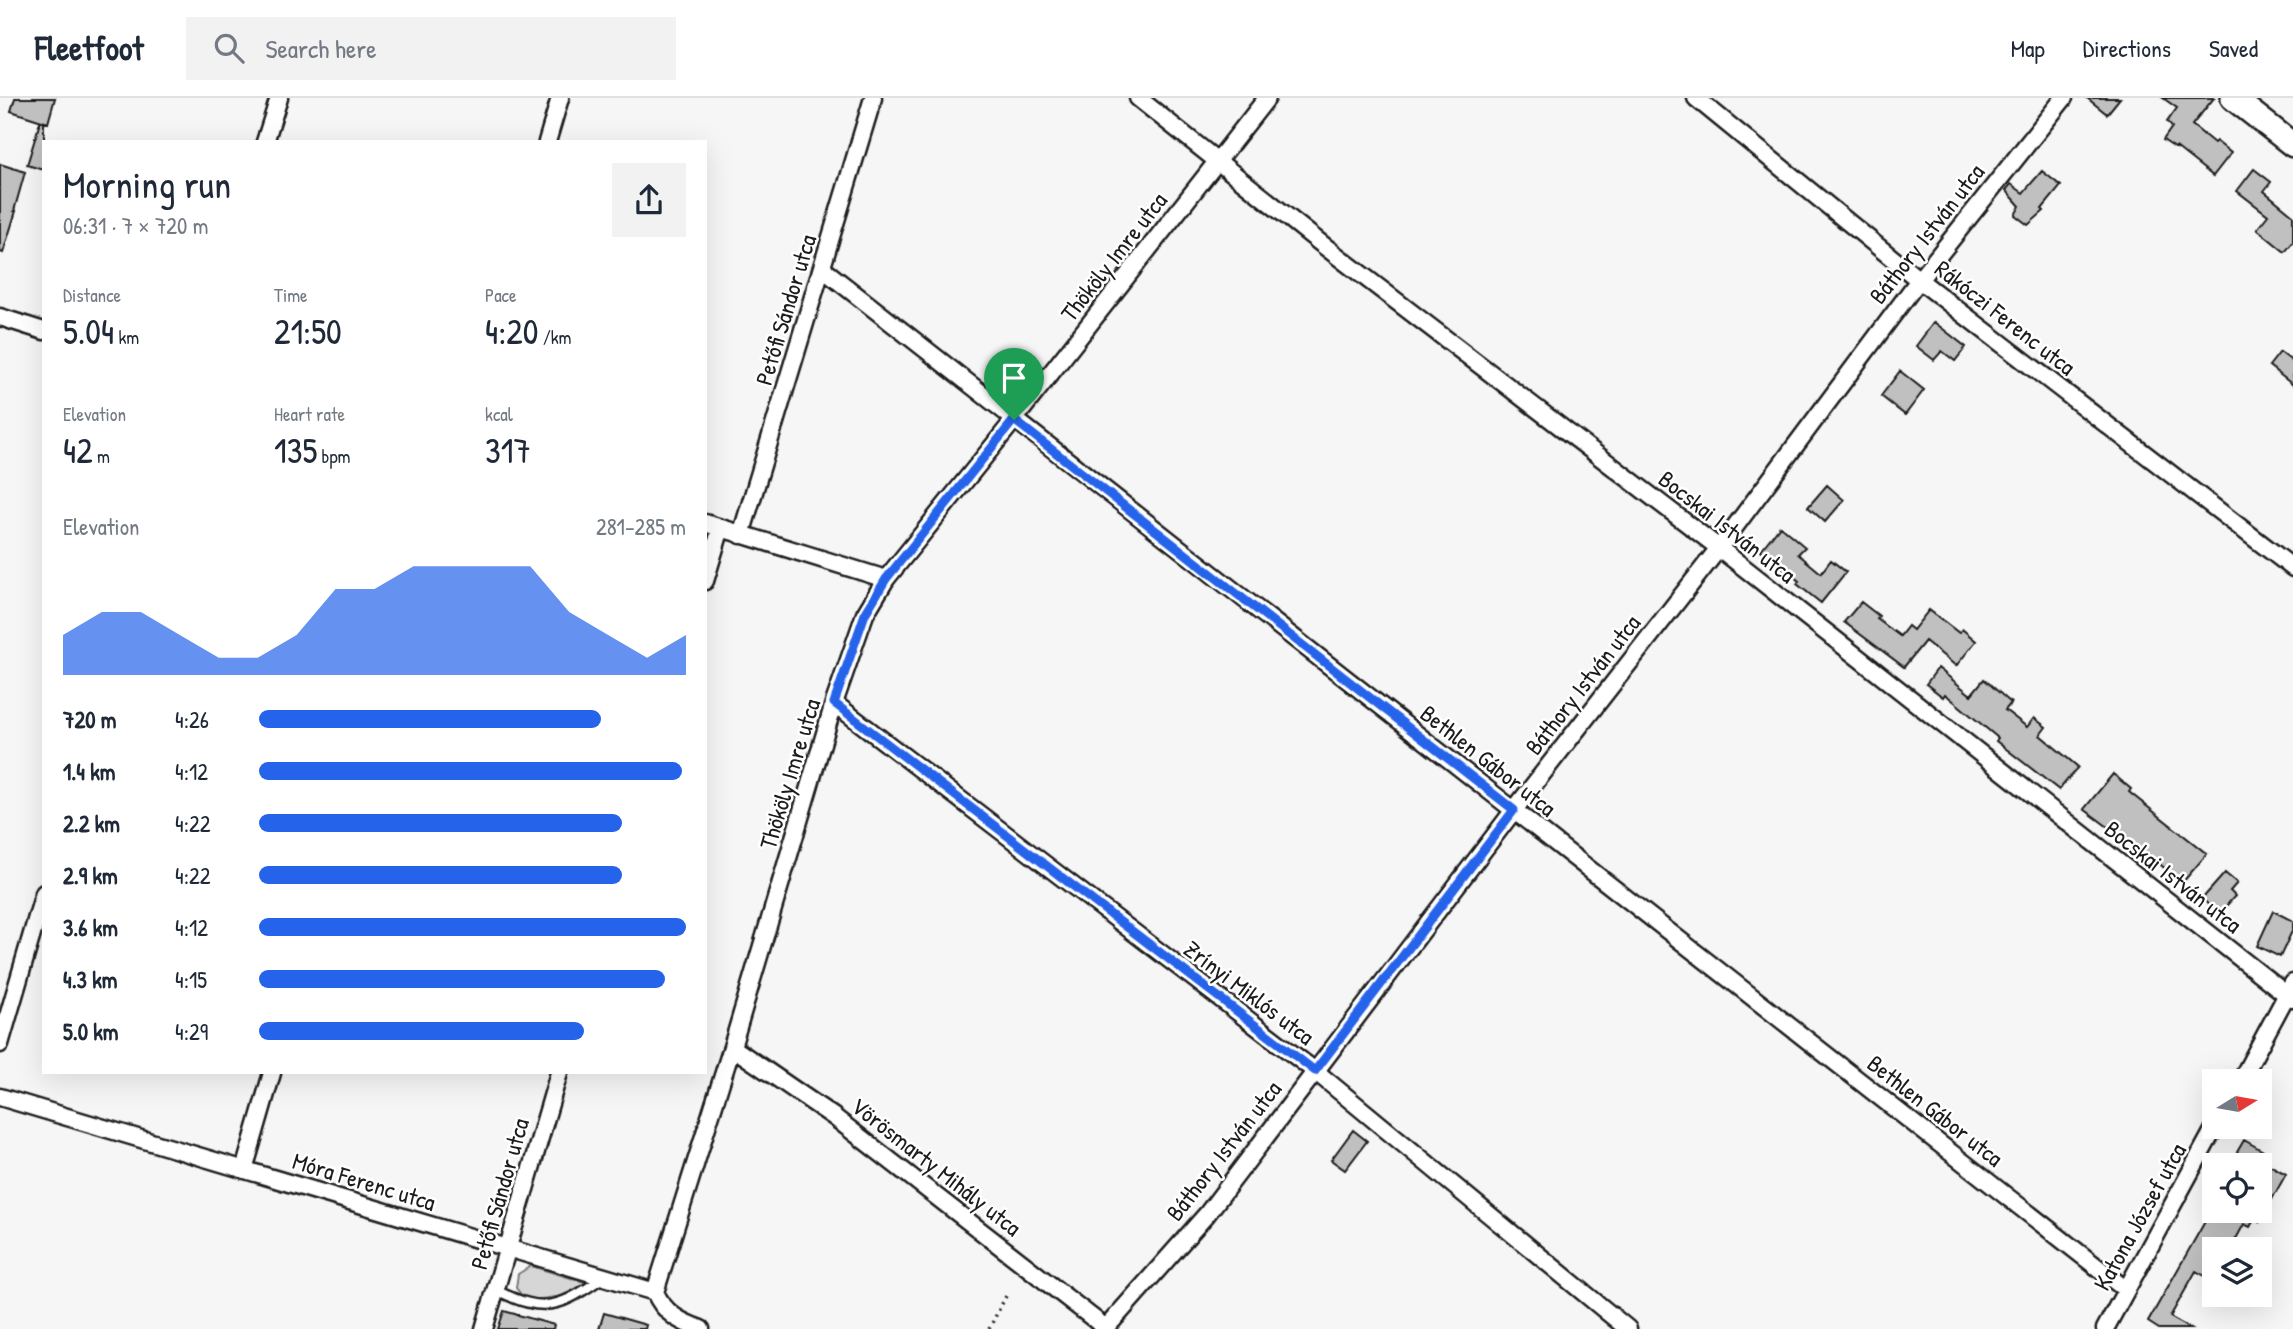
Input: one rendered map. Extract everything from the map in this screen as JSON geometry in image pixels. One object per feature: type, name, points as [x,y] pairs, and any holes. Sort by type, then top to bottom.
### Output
[{"type":"main road","points":[[2233,98],[2293,145]]},
{"type":"street","points":[[266,140],[279,98]]},
{"type":"street","points":[[548,140],[560,98]]},
{"type":"street","name":"Petőfi Sándor utca","points":[[741,535],[873,98]]},
{"type":"street","name":"Bocskai István utca","points":[[1138,98],[1323,245],[2291,992]]},
{"type":"street","name":"Thököly Imre utca","points":[[655,1292],[732,1047],[834,703],[865,614],[886,579],[1267,98]]},
{"type":"street","name":"Rákóczi Ferenc utca","points":[[1696,98],[1919,280],[2293,568]]},
{"type":"street","name":"Báthory István utca","points":[[1107,1328],[1207,1214],[1514,810],[1719,548],[1919,280],[2064,98]]},
{"type":"street","name":"Bethlen Gábor utca","points":[[823,269],[2125,1289]]},
{"type":"street","points":[[0,317],[42,330]]},
{"type":"street","points":[[707,567],[713,526],[886,579]]},
{"type":"street","name":"Zrínyi Miklós utca","points":[[834,703],[1315,1071],[1629,1329]]},
{"type":"street","points":[[0,1044],[42,900]]},
{"type":"street","points":[[2247,1069],[2291,992]]},
{"type":"street","name":"Vörösmarty Mihály utca","points":[[732,1047],[834,1117],[1107,1328]]},
{"type":"street","points":[[244,1170],[272,1074]]},
{"type":"street","name":"Petőfi Sándor utca","points":[[484,1329],[559,1074]]},
{"type":"street","name":"Móra Ferenc utca","points":[[0,1097],[655,1292]]},
{"type":"street","name":"Katona József utca","points":[[2105,1329],[2208,1139]]},
{"type":"street","points":[[655,1292],[660,1303],[673,1316],[701,1329]]},
{"type":"lane","points":[[496,1290],[520,1302],[537,1306],[573,1298],[604,1277]]},
{"type":"path","points":[[989,1329],[1006,1296]]},
{"type":"shaded area","points":[[531,1266],[584,1282],[584,1285],[570,1295],[534,1300],[524,1298],[516,1288],[518,1274]]},
{"type":"building","points":[[15,98],[55,98],[48,123],[11,111]]},
{"type":"building","points":[[2087,98],[2120,98],[2107,114]]},
{"type":"building","points":[[2163,98],[2214,98],[2192,125],[2231,153],[2213,176],[2163,140],[2172,127],[2167,122],[2177,108]]},
{"type":"building","points":[[40,122],[44,122],[42,169],[27,165]]},
{"type":"building","points":[[0,164],[25,172],[3,253],[0,252]]},
{"type":"building","points":[[2254,169],[2271,182],[2264,191],[2293,215],[2293,242],[2285,252],[2257,229],[2268,215],[2237,191]]},
{"type":"building","points":[[2042,171],[2061,186],[2042,209],[2044,211],[2028,225],[2015,215],[2020,206],[2006,190],[2011,184],[2023,193]]},
{"type":"building","points":[[1934,322],[1966,347],[1955,361],[1942,351],[1934,360],[1916,346]]},
{"type":"building","points":[[2280,352],[2293,362],[2293,385],[2269,366]]},
{"type":"building","points":[[1900,371],[1924,390],[1905,415],[1881,396]]},
{"type":"building","points":[[1827,485],[1844,500],[1825,522],[1808,507]]},
{"type":"building","points":[[1780,526],[1805,547],[1798,554],[1821,573],[1831,560],[1846,572],[1821,603],[1761,550]]},
{"type":"building","points":[[1861,602],[1879,616],[1877,619],[1900,636],[1908,626],[1913,630],[1929,610],[1959,633],[1962,629],[1976,641],[1956,666],[1925,641],[1904,667],[1844,622]]},
{"type":"building","points":[[1938,668],[1971,695],[1984,679],[2011,703],[2005,710],[2027,727],[2034,718],[2046,727],[2040,735],[2078,767],[2059,790],[1996,741],[1998,738],[1945,694],[1943,697],[1926,684]]},
{"type":"building","points":[[2113,774],[2131,789],[2129,792],[2207,854],[2182,883],[2141,848],[2139,850],[2084,809]]},
{"type":"building","points":[[2225,873],[2237,883],[2230,891],[2235,896],[2219,914],[2202,899]]},
{"type":"building","points":[[2273,911],[2293,921],[2293,929],[2280,957],[2257,946]]},
{"type":"building","points":[[1353,1130],[1367,1141],[1345,1170],[1331,1160]]},
{"type":"building","points":[[2244,1140],[2267,1153],[2236,1153]]},
{"type":"building","points":[[2272,1166],[2286,1174],[2272,1199]]},
{"type":"building","points":[[2204,1223],[2252,1223],[2250,1227],[2244,1224],[2237,1237],[2202,1237],[2202,1274],[2196,1271],[2170,1317],[2191,1329],[2159,1329],[2148,1322]]},
{"type":"building","points":[[504,1311],[554,1325],[553,1329],[498,1329]]},
{"type":"building","points":[[604,1313],[646,1325],[645,1329],[599,1329]]},
{"type":"route","points":[[1014,420],[1514,810],[1315,1071],[834,703],[865,614],[886,579],[1014,420]]}]
